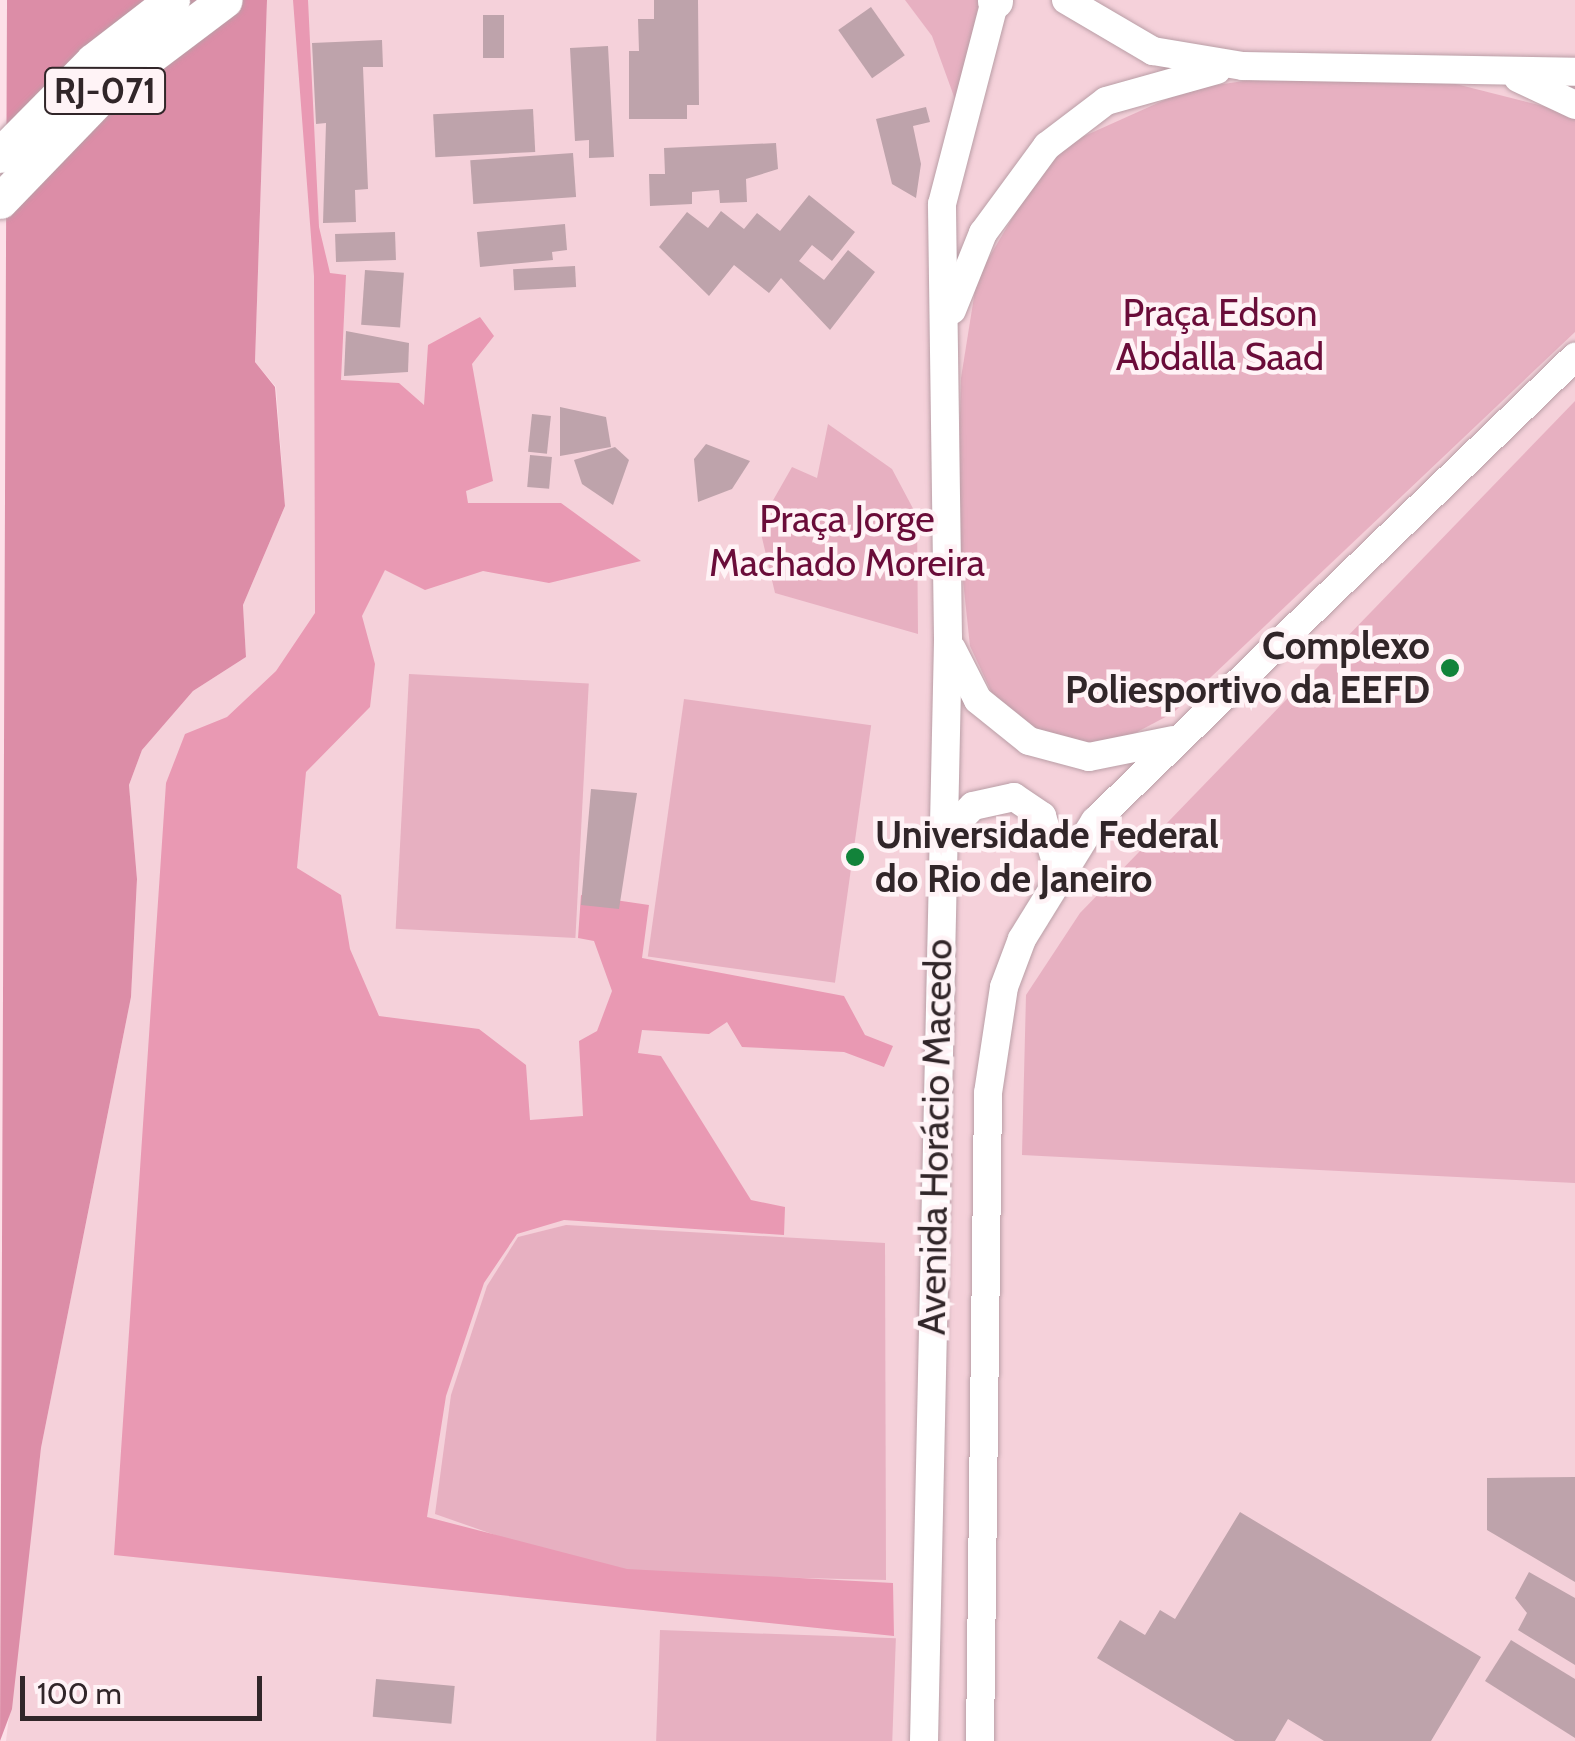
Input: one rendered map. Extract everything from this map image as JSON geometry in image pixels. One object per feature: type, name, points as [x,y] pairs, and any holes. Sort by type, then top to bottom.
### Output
[{"type":"highway","name":"RJ-071","points":[[0,156],[93,61],[172,0]]},
{"type":"highway","name":"RJ-071","points":[[0,200],[112,85],[226,0]]},
{"type":"street","name":"Avenida Horácio Macedo","points":[[924,1741],[940,840],[948,638],[942,204],[995,0]]},
{"type":"street","points":[[1066,0],[1131,43],[1243,66],[1575,72]]},
{"type":"street","points":[[946,326],[983,233],[1047,146],[1140,87],[1243,66]]},
{"type":"street","points":[[1506,73],[1575,105]]},
{"type":"street","name":"Avenida Horácio Macedo","points":[[980,1741],[988,1093],[1007,976],[1058,869],[1180,738],[1575,358]]},
{"type":"street","points":[[948,638],[978,700],[1029,741],[1090,757],[1180,738]]},
{"type":"street","points":[[940,840],[974,806],[1014,796],[1042,816],[1058,869]]},
{"type":"shaded area","points":[[7,0],[267,0],[255,362],[275,387],[285,506],[243,605],[246,657],[193,691],[142,750],[129,785],[137,879],[131,997],[41,1448],[12,1709],[0,1741]]},
{"type":"shaded area","name":"Universidade Federal do Rio de Janeiro","points":[[267,0],[1575,0],[1575,1741],[6,1741],[41,1448],[131,997],[137,879],[129,785],[142,750],[193,691],[246,657],[243,605],[285,506],[276,387],[255,362]]},
{"type":"shaded area","points":[[293,0],[308,0],[319,227],[330,273],[346,275],[341,380],[399,383],[424,405],[428,345],[480,317],[494,336],[472,364],[493,481],[466,491],[468,503],[561,503],[641,561],[549,583],[483,571],[425,590],[385,570],[362,616],[375,664],[370,707],[306,772],[297,868],[341,895],[350,949],[379,1016],[479,1029],[526,1065],[530,1120],[583,1116],[579,1041],[597,1031],[612,991],[594,941],[578,938],[581,895],[649,905],[642,958],[844,996],[865,1035],[893,1046],[884,1067],[844,1052],[742,1047],[727,1022],[709,1034],[642,1030],[638,1053],[661,1056],[751,1200],[785,1207],[784,1235],[564,1220],[517,1234],[484,1283],[446,1396],[427,1517],[627,1569],[893,1583],[894,1636],[114,1555],[166,783],[185,734],[227,717],[276,671],[315,613],[314,276]]},
{"type":"green space","points":[[905,0],[980,0],[956,102],[932,36]]},
{"type":"green space","name":"Praça Edson Abdalla Saad","points":[[1257,79],[1452,83],[1575,114],[1575,332],[1173,713],[1122,740],[1077,745],[1033,730],[996,702],[970,646],[957,524],[961,378],[977,278],[1034,181],[1071,142],[1189,89]]},
{"type":"green space","name":"Complexo Poliesportivo da EEFD","points":[[1575,401],[1575,1183],[1022,1155],[1026,995],[1080,913]]},
{"type":"green space","name":"Praça Jorge Machado Moreira","points":[[828,424],[892,469],[917,516],[918,634],[775,593],[759,525],[792,467],[817,478]]},
{"type":"green space","points":[[409,674],[589,683],[575,938],[396,929]]},
{"type":"green space","points":[[684,699],[871,725],[835,983],[648,956]]},
{"type":"green space","points":[[566,1225],[885,1243],[886,1580],[604,1573],[435,1514],[451,1395],[487,1286],[518,1237]]},
{"type":"green space","points":[[660,1630],[896,1638],[892,1741],[656,1741]]},
{"type":"building","points":[[654,0],[698,0],[699,105],[687,105],[687,119],[629,119],[629,51],[639,51],[638,19],[654,19]]},
{"type":"building","points":[[871,7],[905,55],[872,78],[838,30]]},
{"type":"building","points":[[483,15],[504,15],[504,58],[483,58]]},
{"type":"building","points":[[382,40],[383,67],[363,67],[368,189],[355,190],[356,222],[323,223],[326,123],[316,124],[312,43]]},
{"type":"building","points":[[608,46],[614,157],[589,158],[589,140],[575,141],[570,48]]},
{"type":"building","points":[[926,107],[930,122],[913,126],[921,164],[916,198],[892,184],[876,119]]},
{"type":"building","points":[[533,109],[535,152],[435,157],[433,114]]},
{"type":"building","points":[[776,143],[778,169],[746,179],[747,202],[720,203],[719,190],[692,192],[692,204],[650,206],[649,174],[665,174],[664,148]]},
{"type":"building","points":[[573,153],[576,197],[473,204],[470,160]]},
{"type":"building","points":[[809,195],[855,232],[832,261],[812,245],[799,261],[824,280],[848,250],[875,272],[830,330],[781,278],[769,293],[734,265],[709,296],[659,247],[687,212],[708,228],[721,211],[744,229],[757,213],[780,231]]},
{"type":"building","points":[[565,224],[567,250],[552,252],[553,260],[480,267],[477,232]]},
{"type":"building","points":[[395,232],[396,260],[336,262],[335,234]]},
{"type":"building","points":[[575,266],[576,287],[514,290],[513,269]]},
{"type":"building","points":[[365,270],[404,273],[400,328],[361,325]]},
{"type":"building","points":[[346,331],[409,343],[408,372],[344,376]]},
{"type":"building","points":[[560,407],[606,417],[611,447],[560,456]]},
{"type":"building","points":[[532,414],[551,416],[547,454],[528,452]]},
{"type":"building","points":[[706,444],[750,461],[732,489],[698,502],[694,459]]},
{"type":"building","points":[[615,447],[629,460],[613,505],[582,484],[574,460]]},
{"type":"building","points":[[530,455],[552,457],[549,489],[527,487]]},
{"type":"building","points":[[591,789],[637,793],[619,909],[581,905]]},
{"type":"building","points":[[1575,1477],[1575,1582],[1487,1530],[1487,1478]]},
{"type":"building","points":[[1240,1512],[1481,1657],[1431,1741],[1324,1741],[1288,1719],[1275,1741],[1235,1741],[1097,1658],[1120,1620],[1145,1635],[1160,1610],[1175,1619]]},
{"type":"building","points":[[1529,1572],[1575,1598],[1575,1665],[1518,1630],[1527,1613],[1515,1598]]},
{"type":"building","points":[[1511,1640],[1575,1679],[1575,1738],[1485,1681]]},
{"type":"building","points":[[376,1679],[455,1686],[451,1724],[373,1717]]},
{"type":"place","name":"Complexo Poliesportivo da EEFD","points":[[1450,668]]},
{"type":"place","name":"Universidade Federal do Rio de Janeiro","points":[[855,857]]}]
